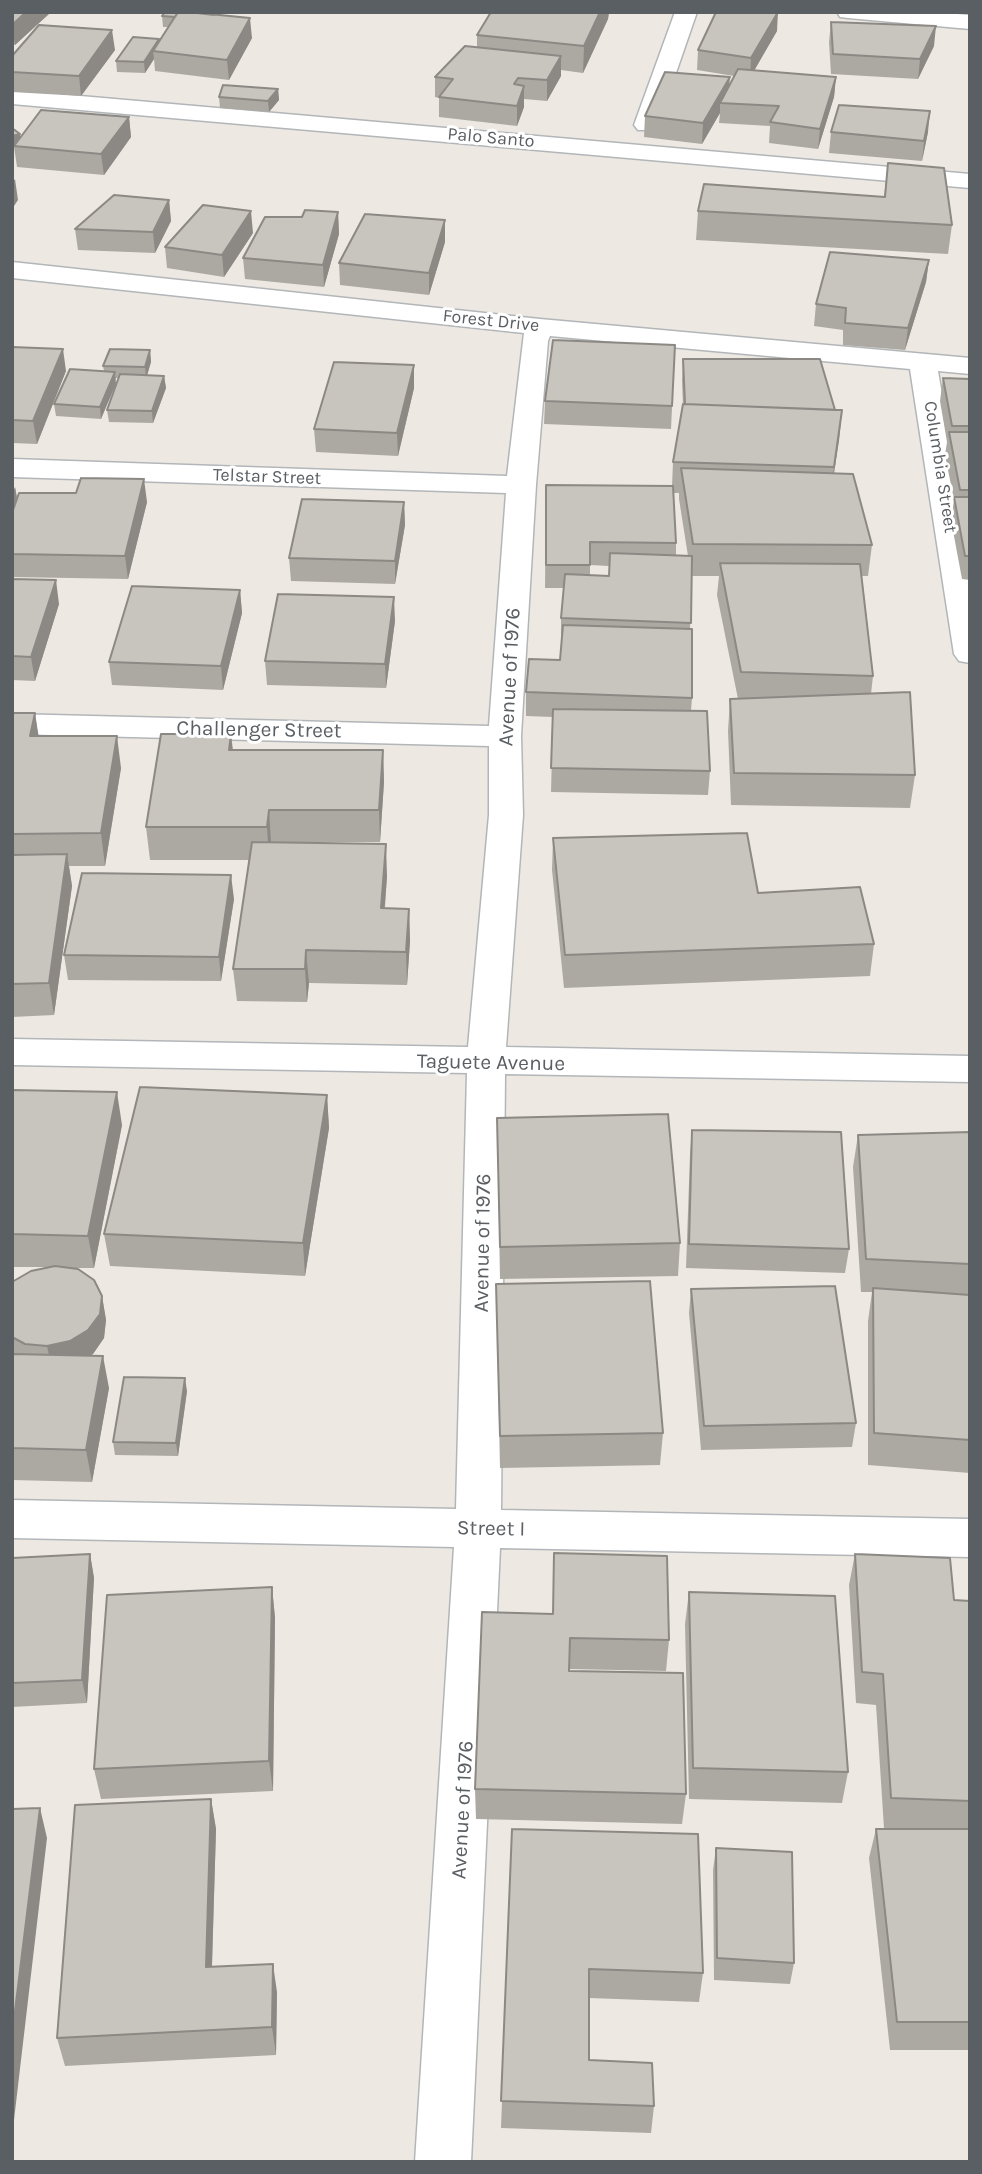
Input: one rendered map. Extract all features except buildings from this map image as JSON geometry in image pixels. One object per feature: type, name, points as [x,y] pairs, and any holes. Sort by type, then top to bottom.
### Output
[{"type":"street","points":[[637,150],[686,12]]},
{"type":"street","points":[[848,12],[970,22]]},
{"type":"street","name":"Palo Santo","points":[[12,97],[970,181]]},
{"type":"street","name":"Forest Drive","points":[[13,271],[540,327],[970,366]]},
{"type":"street","name":"Avenue of 1976","points":[[443,2162],[478,1528],[486,1063],[506,815],[505,736],[521,485],[535,341],[540,327]]},
{"type":"street","name":"Columbia Street","points":[[923,363],[970,654]]},
{"type":"street","name":"Telstar Street","points":[[12,468],[521,485]]},
{"type":"street","name":"Challenger Street","points":[[12,724],[505,736]]},
{"type":"street","name":"Taguete Avenue","points":[[12,1052],[486,1063],[970,1069]]},
{"type":"street","name":"Street I","points":[[12,1518],[970,1538]]}]
